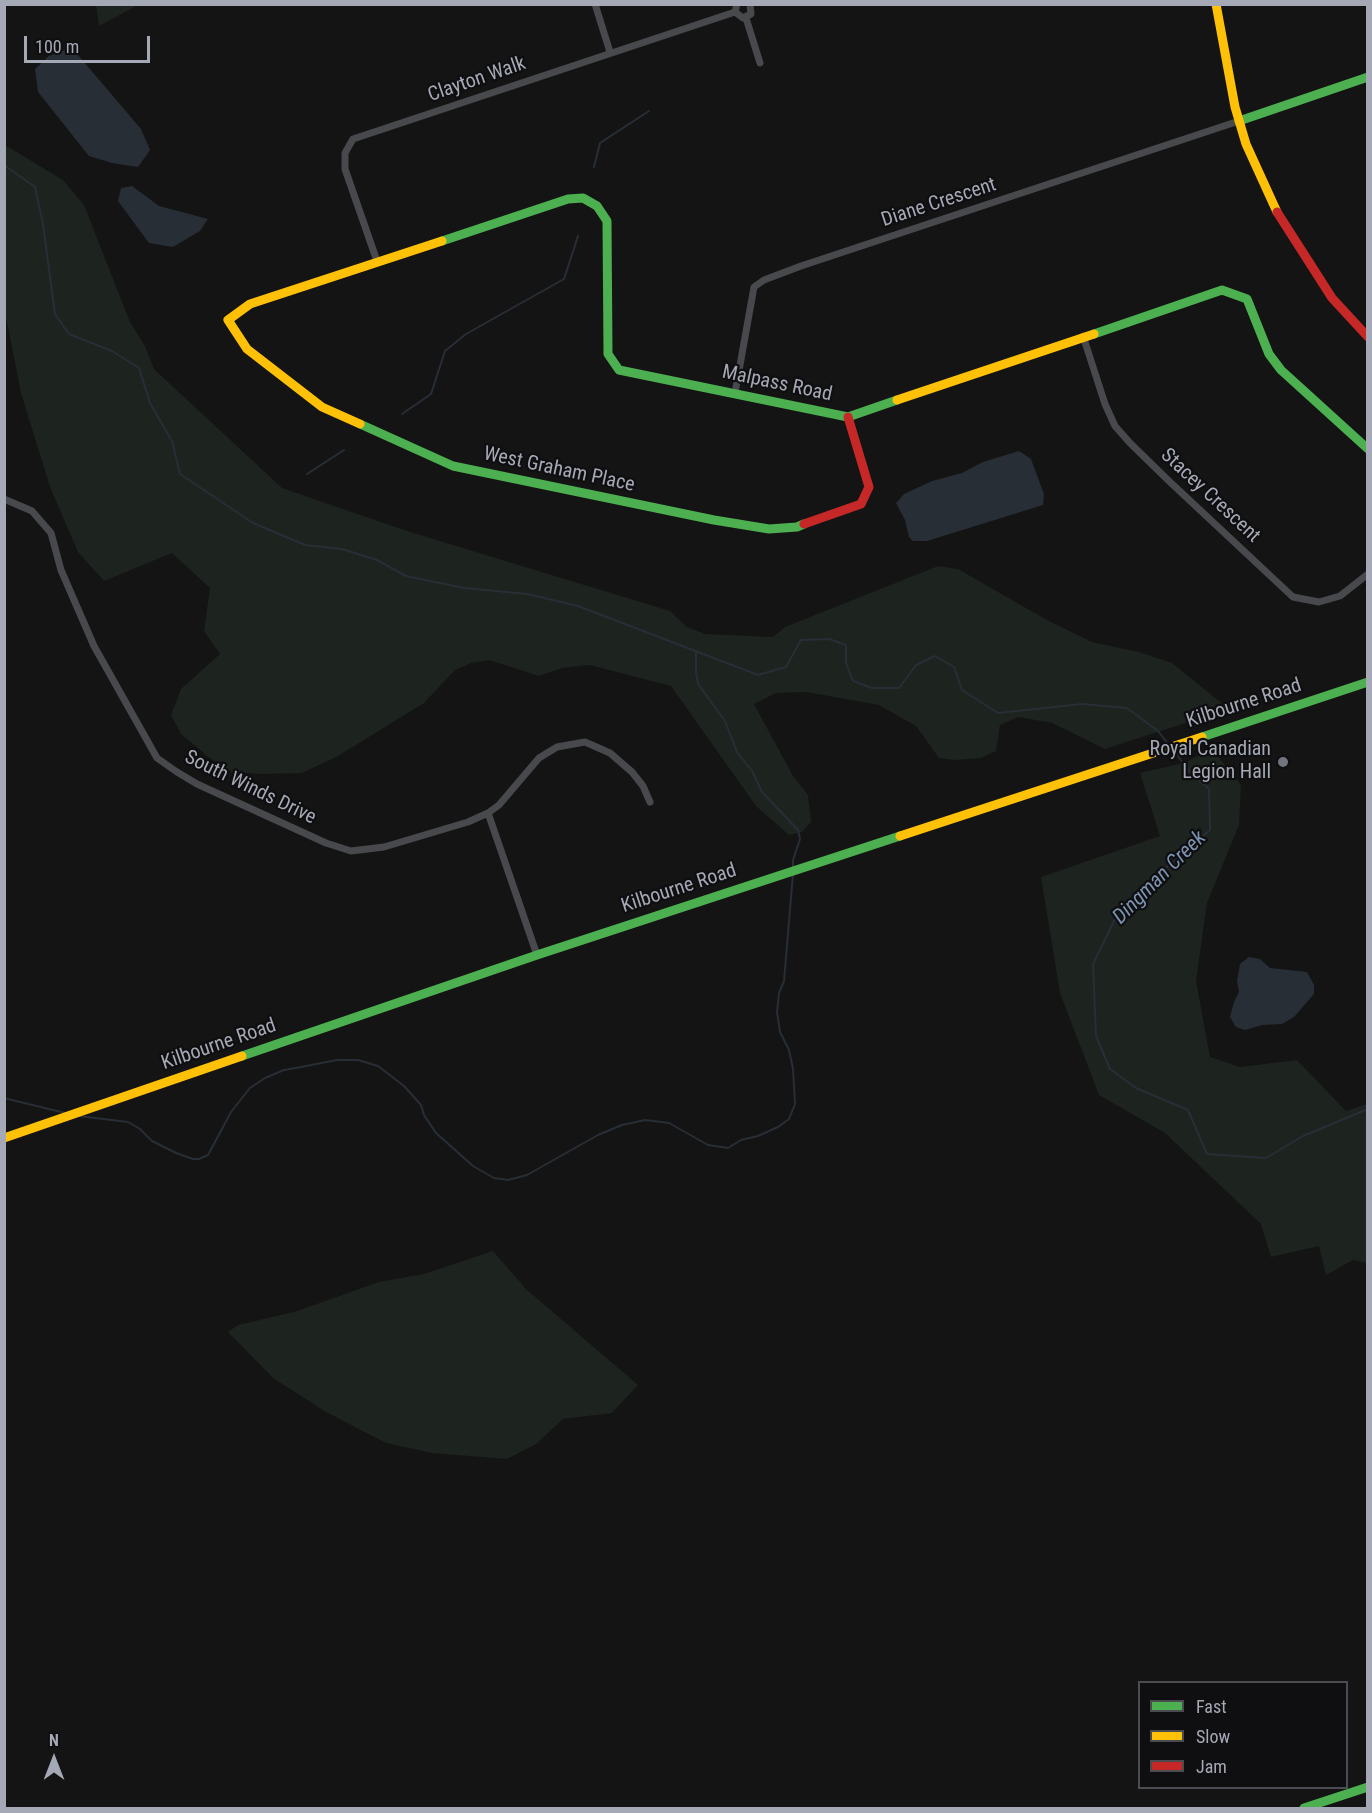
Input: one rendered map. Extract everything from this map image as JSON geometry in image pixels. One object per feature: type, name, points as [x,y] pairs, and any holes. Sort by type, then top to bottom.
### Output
[{"type":"street","points":[[595,4],[610,52]]},
{"type":"street","points":[[1216,4],[1239,121],[1246,144],[1279,216],[1332,298],[1368,337]]},
{"type":"street","points":[[736,8],[740,18],[746,18],[752,14],[754,5]]},
{"type":"street","name":"Clayton Walk","points":[[377,261],[345,169],[345,153],[353,139],[736,8]]},
{"type":"street","points":[[746,18],[760,63]]},
{"type":"street","points":[[1239,121],[1368,77]]},
{"type":"street","name":"Diane Crescent","points":[[735,393],[754,286],[764,280],[1239,121]]},
{"type":"street","name":"Malpass Road","points":[[250,304],[568,199],[583,198],[597,206],[607,221],[608,354],[619,370],[848,417],[1222,290],[1247,299],[1269,354],[1281,370],[1368,449]]},
{"type":"street","name":"West Graham Place","points":[[250,304],[228,320],[247,349],[322,407],[453,466],[714,520],[769,529],[797,527],[861,504],[869,487],[868,479],[848,417]]},
{"type":"street","name":"Stacey Crescent","points":[[1083,336],[1105,405],[1115,426],[1130,444],[1293,597],[1319,602],[1340,596],[1368,574]]},
{"type":"street","name":"South Winds Drive","points":[[4,499],[32,510],[51,533],[60,570],[94,646],[157,758],[177,772],[197,784],[326,843],[351,851],[384,847],[468,822],[488,813]]},
{"type":"street","name":"Kilbourne Road","points":[[4,1138],[537,955],[1368,682]]},
{"type":"street","points":[[537,955],[488,813],[499,805],[539,759],[557,747],[585,742],[610,753],[632,772],[643,786],[650,802]]},
{"type":"street","points":[[1304,1809],[1368,1787]]},
{"type":"shaded area","points":[[96,4],[138,4],[138,5],[99,26]]},
{"type":"shaded area","points":[[65,50],[78,55],[141,129],[150,150],[138,167],[89,156],[38,92],[35,69],[49,56]]},
{"type":"shaded area","points":[[5,145],[63,180],[84,205],[130,322],[145,346],[154,369],[282,488],[407,531],[670,611],[687,627],[705,634],[773,637],[785,627],[938,566],[958,569],[1047,620],[1092,642],[1139,652],[1172,663],[1229,709],[1105,749],[1052,723],[1018,717],[1000,725],[996,751],[981,758],[954,760],[939,758],[916,726],[879,705],[806,692],[776,693],[754,704],[793,776],[808,795],[811,822],[802,832],[789,835],[756,806],[671,686],[590,665],[562,668],[539,676],[489,660],[471,663],[455,670],[424,703],[338,756],[302,773],[232,772],[210,758],[181,734],[171,715],[181,689],[220,654],[204,631],[210,588],[172,553],[104,581],[78,552],[50,487],[21,393],[5,312]]},
{"type":"shaded area","points":[[132,186],[159,206],[208,219],[200,231],[173,247],[149,243],[118,201],[121,188]]},
{"type":"shaded area","points":[[1019,451],[1031,459],[1044,494],[1043,505],[927,541],[913,541],[909,537],[905,520],[896,503],[904,494],[932,481],[962,473],[983,462]]},
{"type":"shaded area","points":[[1212,749],[1241,785],[1239,825],[1207,903],[1196,981],[1210,1057],[1240,1067],[1297,1060],[1346,1111],[1367,1104],[1367,1263],[1353,1260],[1326,1275],[1319,1246],[1271,1257],[1261,1224],[1165,1133],[1099,1095],[1060,993],[1041,877],[1160,836],[1140,773],[1184,763]]},
{"type":"shaded area","points":[[1249,957],[1260,959],[1270,968],[1307,972],[1314,985],[1314,994],[1294,1017],[1282,1024],[1262,1025],[1245,1030],[1236,1027],[1230,1017],[1239,992],[1237,981],[1240,964]]},
{"type":"shaded area","points":[[493,1251],[526,1289],[638,1385],[612,1413],[563,1419],[536,1444],[507,1459],[432,1453],[386,1443],[326,1412],[273,1378],[228,1332],[238,1325],[294,1312],[379,1282],[424,1274]]},
{"type":"waterway","points":[[594,167],[600,143],[649,111]]},
{"type":"waterway","points":[[4,165],[35,187],[43,224],[55,314],[69,334],[112,351],[139,368],[150,403],[172,441],[180,474],[253,523],[305,545],[342,549],[377,560],[406,576],[464,588],[527,594],[578,606],[758,675],[786,667],[801,640],[829,639],[846,645],[846,663],[853,681],[872,688],[899,688],[916,665],[935,656],[954,667],[962,690],[998,713],[1082,704],[1127,708],[1158,731],[1169,745]]},
{"type":"waterway","points":[[402,414],[431,394],[445,351],[466,334],[564,279],[578,236]]},
{"type":"waterway","points":[[307,474],[344,450]]},
{"type":"waterway","points":[[696,651],[698,684],[725,721],[737,752],[752,771],[762,792],[798,830],[800,839],[793,860],[793,868]]},
{"type":"waterway","name":"Dingman Creek","points":[[1172,749],[1192,774],[1209,789],[1210,830],[1159,874],[1116,917],[1093,964],[1096,1036],[1110,1069],[1136,1088],[1188,1110],[1207,1154],[1266,1158],[1303,1136],[1368,1109]]},
{"type":"waterway","points":[[79,1116],[128,1122],[140,1129],[152,1141],[176,1153],[199,1159],[208,1155],[231,1112],[250,1088],[265,1078],[284,1070],[337,1060],[358,1060],[378,1066],[404,1086],[421,1105],[424,1115],[436,1133],[473,1166],[494,1178],[508,1180],[527,1175],[598,1135],[622,1125],[645,1120],[669,1123],[708,1145],[728,1148],[741,1140],[758,1136],[778,1127],[789,1119],[795,1104],[793,1069],[789,1050],[780,1032],[777,1012],[779,993],[784,981],[793,874]]},
{"type":"waterway","points":[[4,1098],[65,1113]]},
{"type":"traffic: fast","points":[[1239,121],[1368,77]]},
{"type":"traffic: fast","points":[[442,241],[568,199],[583,198],[597,206],[607,221],[608,354],[619,370],[848,417],[897,400]]},
{"type":"traffic: fast","points":[[1094,334],[1222,290],[1247,299],[1269,354],[1281,370],[1368,449]]},
{"type":"traffic: fast","points":[[360,424],[453,466],[714,520],[769,529],[797,527],[804,524]]},
{"type":"traffic: fast","points":[[1202,737],[1368,682]]},
{"type":"traffic: fast","points":[[242,1056],[537,955],[900,836]]},
{"type":"traffic: fast","points":[[1304,1808],[1368,1787]]},
{"type":"traffic: slow","points":[[1216,4],[1235,107],[1246,144],[1277,212]]},
{"type":"traffic: slow","points":[[360,424],[322,407],[247,349],[228,320],[250,304],[442,241]]},
{"type":"traffic: slow","points":[[897,400],[1094,334]]},
{"type":"traffic: slow","points":[[900,836],[1202,737]]},
{"type":"traffic: slow","points":[[4,1138],[242,1056]]},
{"type":"traffic: jam","points":[[1277,212],[1332,298],[1368,337]]},
{"type":"traffic: jam","points":[[804,524],[861,504],[869,487],[848,417]]},
{"type":"place","name":"Royal Canadian Legion Hall","points":[[1283,762]]}]
